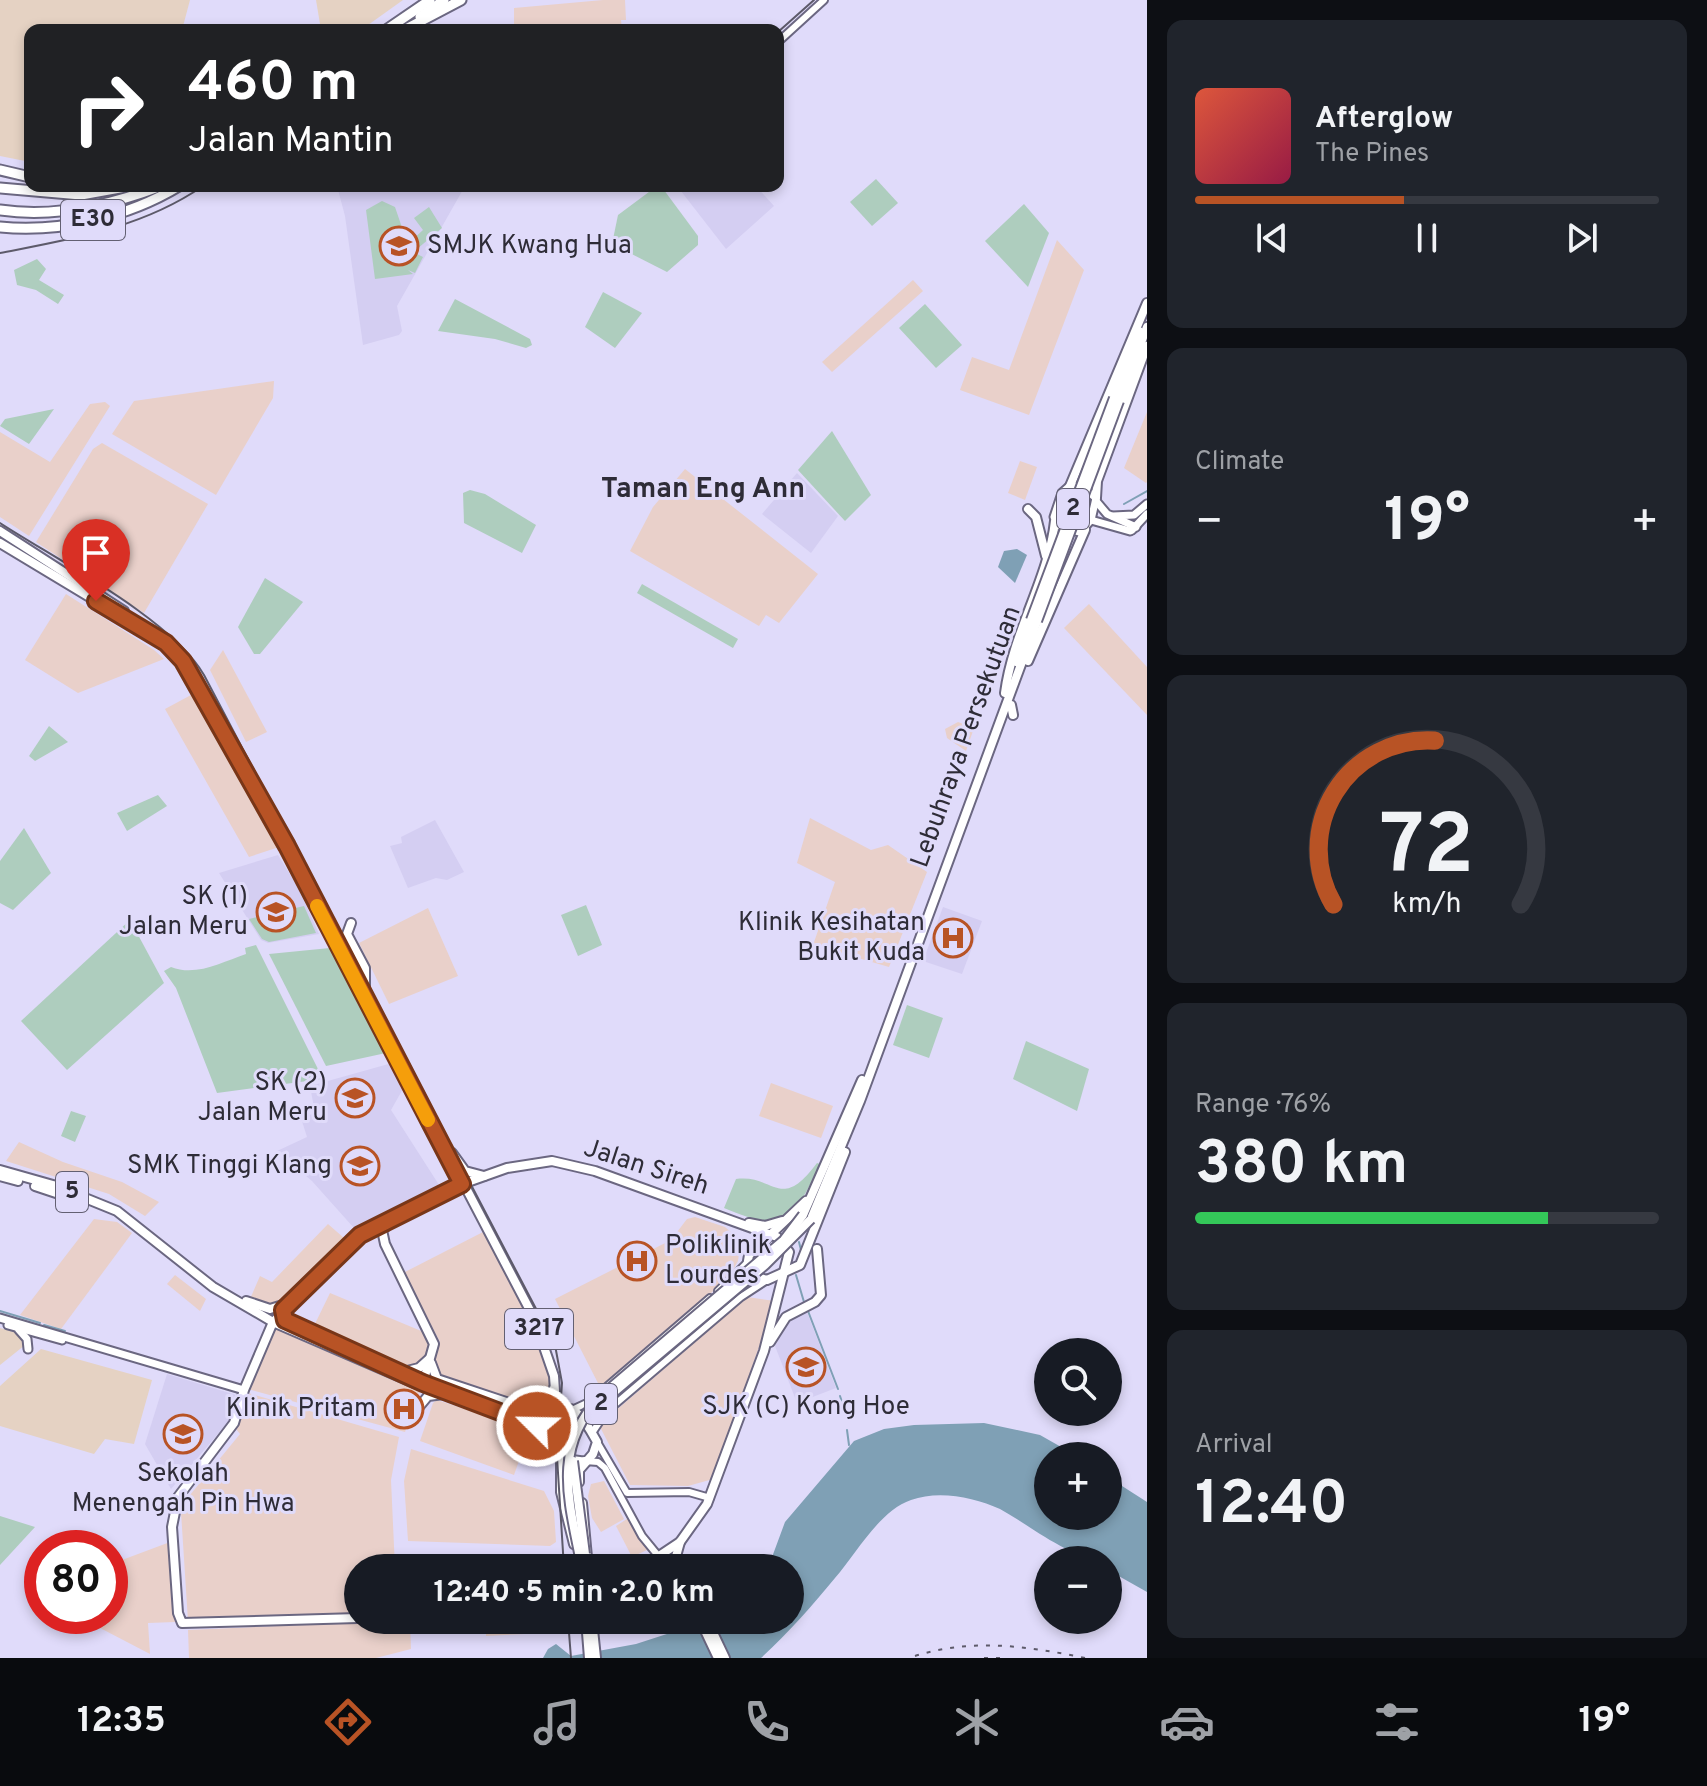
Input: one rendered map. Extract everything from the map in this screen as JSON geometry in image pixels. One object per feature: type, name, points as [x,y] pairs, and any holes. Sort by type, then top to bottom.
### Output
[{"type":"highway","points":[[395,24],[427,0]]},
{"type":"highway","points":[[411,24],[444,0]]},
{"type":"highway","points":[[415,24],[461,0]]},
{"type":"highway","name":"E30","points":[[0,170],[24,176]]},
{"type":"highway","name":"E30","points":[[0,188],[24,190]]},
{"type":"highway","name":"E30","points":[[46,192],[81,195],[98,192]]},
{"type":"highway","name":"E30","points":[[0,210],[41,212],[85,207],[139,192]]},
{"type":"highway","name":"E30","points":[[0,227],[41,227],[91,221],[140,205],[167,192]]},
{"type":"highway","points":[[1070,486],[1147,303]]},
{"type":"highway","name":"Lebuhraya Persekutuan","points":[[1117,400],[1147,309]]},
{"type":"highway","name":"Lebuhraya Persekutuan","points":[[806,1214],[860,1085],[1005,693],[1147,327]]},
{"type":"highway","points":[[1096,500],[1097,481],[1147,346]]},
{"type":"highway","points":[[1079,468],[1084,479],[1097,481]]},
{"type":"highway","points":[[1028,509],[1036,517],[1048,552]]},
{"type":"highway","points":[[1005,693],[1017,634],[1048,552],[1055,521]]},
{"type":"highway","points":[[1063,573],[1085,530]]},
{"type":"highway","points":[[0,531],[183,651],[341,940],[455,1159],[465,1171],[485,1177]]},
{"type":"highway","points":[[1001,720],[1012,710],[1063,573],[1071,543],[1059,538],[1048,552]]},
{"type":"highway","name":"3217","points":[[0,543],[166,643],[183,661],[287,846],[534,1318],[554,1376],[556,1407]]},
{"type":"highway","points":[[27,548],[32,558],[71,586]]},
{"type":"highway","name":"Lebuhraya Persekutuan","points":[[732,1291],[806,1214],[860,1101],[1001,720],[1034,621]]},
{"type":"highway","points":[[351,923],[347,931],[365,968],[365,987]]},
{"type":"highway","points":[[341,940],[353,946]]},
{"type":"highway","points":[[800,1265],[846,1162],[860,1101]]},
{"type":"highway","name":"Jalan Sireh","points":[[463,1185],[515,1166],[562,1162],[718,1213],[768,1236]]},
{"type":"highway","name":"5","points":[[0,1173],[86,1202],[138,1226],[200,1279],[273,1322],[373,1367],[526,1420],[561,1452],[574,1461],[585,1461]]},
{"type":"highway","points":[[423,1383],[434,1344],[385,1244],[382,1230],[388,1223],[463,1185]]},
{"type":"highway","points":[[344,1618],[182,1623],[178,1613],[172,1527],[176,1503],[229,1432],[273,1322],[283,1310],[347,1244],[374,1227],[463,1185]]},
{"type":"highway","points":[[718,1213],[765,1226],[806,1214]]},
{"type":"highway","points":[[806,1214],[794,1226],[802,1237],[809,1235],[823,1213]]},
{"type":"highway","points":[[764,1351],[786,1317],[815,1302],[821,1295],[817,1249],[800,1265],[767,1280],[754,1276],[747,1263],[752,1250],[792,1217]]},
{"type":"highway","points":[[335,1258],[368,1235],[375,1235],[385,1244]]},
{"type":"highway","points":[[665,1554],[680,1542],[710,1498],[764,1351],[789,1258],[787,1247],[780,1238],[768,1236]]},
{"type":"highway","name":"2","points":[[581,1554],[567,1474],[569,1449],[578,1424],[601,1396],[732,1291]]},
{"type":"highway","name":"5","points":[[232,1298],[270,1309],[294,1299]]},
{"type":"highway","name":"5","points":[[283,1310],[287,1324],[423,1383]]},
{"type":"highway","points":[[403,1372],[419,1368],[430,1358]]},
{"type":"highway","points":[[430,1358],[437,1379],[548,1416]]},
{"type":"highway","points":[[481,1396],[521,1406],[543,1407],[552,1397],[554,1376]]},
{"type":"highway","points":[[418,1408],[432,1395],[456,1396]]},
{"type":"highway","points":[[548,1438],[544,1426],[556,1407],[574,1409],[594,1437],[593,1454],[585,1461],[579,1478],[583,1554]]},
{"type":"highway","points":[[561,1452],[561,1492],[580,1554]]},
{"type":"highway","points":[[677,1554],[680,1542]]},
{"type":"highway","points":[[587,1634],[589,1658]]},
{"type":"highway","points":[[593,1634],[596,1658]]},
{"type":"highway","points":[[707,1634],[718,1658]]},
{"type":"highway","points":[[714,1634],[725,1658]]},
{"type":"main road","points":[[784,34],[821,0]]},
{"type":"main road","points":[[1096,500],[1085,530],[1067,531],[1055,521],[1062,493],[1070,486],[1083,487],[1096,500],[1111,516],[1132,528]]},
{"type":"main road","points":[[1111,516],[1134,515],[1147,509]]},
{"type":"main road","points":[[1132,528],[1147,509]]},
{"type":"main road","points":[[1091,520],[1132,528]]},
{"type":"main road","points":[[627,1493],[594,1437],[606,1412],[732,1291],[747,1263]]},
{"type":"main road","points":[[574,1409],[589,1402],[732,1291],[767,1280]]},
{"type":"main road","points":[[0,1320],[18,1329],[80,1343]]},
{"type":"main road","points":[[0,1320],[243,1391]]},
{"type":"main road","points":[[18,1329],[27,1339],[28,1349]]},
{"type":"main road","points":[[585,1461],[603,1466],[656,1554]]},
{"type":"main road","points":[[627,1493],[697,1493],[710,1498]]},
{"type":"main road","points":[[623,1501],[627,1493]]},
{"type":"shaded area","points":[[0,0],[190,0],[184,24],[24,24],[24,161],[0,156]]},
{"type":"shaded area","points":[[316,0],[403,0],[369,24],[320,24]]},
{"type":"shaded area","points":[[625,0],[626,20],[621,20],[621,24],[514,24],[514,8]]},
{"type":"shaded area","name":"SMJK Kwang Hua","points":[[339,192],[462,192],[397,306],[402,331],[399,335],[363,345],[345,216]]},
{"type":"shaded area","points":[[682,192],[761,192],[774,206],[726,249]]},
{"type":"shaded area","points":[[1057,240],[1084,270],[1029,415],[960,390],[972,357],[1009,370]]},
{"type":"shaded area","points":[[913,280],[923,291],[832,372],[822,362]]},
{"type":"shaded area","points":[[274,381],[273,398],[216,495],[112,434],[134,401]]},
{"type":"shaded area","points":[[105,402],[110,406],[29,536],[0,517],[0,432],[50,462],[90,404]]},
{"type":"shaded area","points":[[1147,412],[1147,482],[1146,483],[1124,468]]},
{"type":"shaded area","points":[[102,443],[208,504],[144,613],[36,542],[93,449]]},
{"type":"shaded area","points":[[1020,461],[1037,467],[1025,500],[1008,493]]},
{"type":"shaded area","points":[[685,469],[818,574],[779,623],[766,615],[759,626],[630,551],[653,507]]},
{"type":"shaded area","points":[[797,473],[838,516],[811,553],[762,514]]},
{"type":"shaded area","points":[[66,594],[164,659],[78,693],[25,660]]},
{"type":"shaded area","points":[[1089,604],[1147,667],[1147,715],[1064,628]]},
{"type":"shaded area","points":[[223,650],[267,732],[246,742],[210,670]]},
{"type":"shaded area","points":[[191,695],[198,698],[279,847],[249,857],[165,709]]},
{"type":"shaded area","points":[[958,722],[974,728],[966,751],[947,738],[945,729]]},
{"type":"shaded area","points":[[810,818],[871,850],[888,845],[927,872],[889,967],[813,945],[835,882],[797,863]]},
{"type":"shaded area","points":[[435,820],[464,872],[447,880],[436,878],[408,888],[390,846],[402,843],[401,837]]},
{"type":"shaded area","name":"SK (1) Jalan Meru","points":[[278,855],[299,889],[319,934],[268,943],[261,940],[219,873]]},
{"type":"shaded area","name":"Klinik Kesihatan Bukit Kuda","points":[[943,907],[982,921],[962,974],[923,961]]},
{"type":"shaded area","points":[[428,908],[458,976],[389,1004],[359,943]]},
{"type":"shaded area","name":"SMK Tinggi Klang","points":[[392,1063],[404,1087],[391,1110],[441,1188],[354,1228],[312,1181],[277,1151],[307,1137],[301,1118],[315,1113],[310,1086]]},
{"type":"shaded area","points":[[771,1083],[833,1106],[821,1138],[759,1116]]},
{"type":"shaded area","points":[[19,1142],[63,1162],[122,1182],[159,1202],[145,1216],[109,1194],[6,1161]]},
{"type":"shaded area","points":[[695,1217],[725,1227],[733,1234],[740,1246],[738,1261],[730,1275],[707,1297],[600,1387],[555,1299],[671,1240],[687,1219]]},
{"type":"shaded area","points":[[94,1219],[117,1222],[132,1233],[61,1329],[20,1315]]},
{"type":"shaded area","points":[[328,1224],[344,1238],[278,1306],[250,1299],[260,1276],[272,1282]]},
{"type":"shaded area","points":[[483,1232],[536,1332],[551,1383],[545,1403],[540,1405],[437,1375],[433,1364],[440,1342],[403,1273]]},
{"type":"shaded area","points":[[175,1275],[206,1299],[200,1311],[167,1284]]},
{"type":"shaded area","points":[[330,1293],[426,1333],[431,1344],[427,1358],[418,1366],[405,1369],[312,1330]]},
{"type":"shaded area","points":[[747,1297],[775,1301],[713,1479],[688,1486],[630,1485],[599,1425]]},
{"type":"shaded area","name":"SJK (C) Kong Hoe","points":[[807,1312],[836,1388],[797,1403],[775,1346],[791,1318]]},
{"type":"shaded area","points":[[274,1326],[420,1389],[405,1432],[248,1389]]},
{"type":"shaded area","points":[[0,1328],[21,1334],[25,1345],[0,1365]]},
{"type":"shaded area","points":[[41,1349],[152,1380],[134,1444],[105,1439],[94,1454],[0,1426],[0,1386]]},
{"type":"shaded area","name":"Sekolah Menengah Pin Hwa","points":[[167,1374],[236,1395],[228,1422],[171,1489],[145,1444]]},
{"type":"shaded area","points":[[248,1393],[399,1437],[391,1480],[394,1554],[344,1554],[344,1615],[188,1621],[181,1512],[190,1495],[240,1434],[236,1429]]},
{"type":"shaded area","points":[[437,1400],[526,1429],[529,1433],[514,1475],[420,1441],[433,1403]]},
{"type":"shaded area","points":[[411,1449],[544,1491],[554,1511],[556,1542],[550,1546],[408,1541],[404,1481]]},
{"type":"shaded area","points":[[604,1481],[624,1519],[601,1532],[592,1518],[588,1496],[591,1484]]},
{"type":"shaded area","points":[[630,1517],[647,1550],[630,1554],[616,1526]]},
{"type":"shaded area","points":[[170,1542],[175,1622],[148,1623],[150,1654],[112,1634],[128,1634],[128,1558]]},
{"type":"shaded area","points":[[344,1623],[344,1634],[410,1634],[411,1649],[376,1658],[189,1658],[188,1630]]},
{"type":"green space","points":[[876,179],[898,203],[872,226],[850,202]]},
{"type":"green space","points":[[649,192],[665,192],[698,236],[698,245],[667,272],[612,244],[618,215]]},
{"type":"green space","points":[[382,201],[395,207],[412,257],[415,253],[423,257],[415,273],[408,270],[413,274],[375,279],[366,210]]},
{"type":"green space","points":[[1024,204],[1049,233],[1028,287],[985,241]]},
{"type":"green space","points":[[429,207],[442,228],[417,249],[410,242],[423,230],[414,218]]},
{"type":"green space","points":[[37,259],[46,269],[39,280],[64,295],[58,304],[36,290],[17,285],[14,270]]},
{"type":"green space","points":[[603,292],[642,313],[615,348],[585,327]]},
{"type":"green space","points":[[455,299],[530,339],[532,345],[526,348],[495,339],[438,331]]},
{"type":"green space","points":[[925,304],[962,345],[936,368],[899,328]]},
{"type":"green space","points":[[54,409],[29,444],[0,426],[5,419]]},
{"type":"green space","points":[[832,431],[871,495],[845,521],[798,470]]},
{"type":"green space","points":[[470,490],[485,494],[536,525],[522,553],[464,523],[463,493]]},
{"type":"green space","points":[[265,578],[303,602],[260,654],[254,654],[238,627]]},
{"type":"green space","points":[[642,584],[738,639],[733,648],[637,593]]},
{"type":"green space","points":[[49,726],[68,742],[35,761],[29,756]]},
{"type":"green space","points":[[158,795],[167,806],[127,831],[117,813]]},
{"type":"green space","points":[[24,828],[51,873],[13,910],[0,903],[0,861]]},
{"type":"green space","points":[[586,905],[602,945],[578,956],[561,915]]},
{"type":"green space","points":[[304,906],[316,933],[269,942],[262,939],[249,919]]},
{"type":"green space","points":[[130,920],[164,983],[67,1070],[21,1021]]},
{"type":"green space","points":[[256,945],[323,1079],[217,1093],[176,988],[164,971],[171,967],[190,970],[209,967],[246,954],[245,948]]},
{"type":"green space","points":[[330,948],[386,1053],[326,1066],[269,954]]},
{"type":"green space","points":[[907,1005],[943,1018],[929,1058],[893,1045]]},
{"type":"green space","points":[[1026,1041],[1089,1069],[1077,1111],[1013,1079]]},
{"type":"green space","points":[[71,1111],[86,1116],[75,1142],[61,1136]]},
{"type":"green space","points":[[817,1163],[820,1164],[802,1198],[785,1217],[761,1220],[724,1208],[736,1179],[760,1181],[785,1189],[804,1178]]},
{"type":"green space","points":[[0,1516],[35,1527],[24,1530],[24,1539],[0,1565]]},
{"type":"water","points":[[1017,549],[1027,555],[1015,583],[998,567],[1004,551]]},
{"type":"water","points":[[984,1423],[1040,1435],[1052,1442],[1034,1442],[1034,1530],[1000,1509],[968,1498],[944,1495],[911,1500],[878,1523],[804,1614],[804,1554],[773,1554],[785,1522],[854,1441],[884,1429]]},
{"type":"water","points":[[1122,1486],[1147,1502],[1147,1592],[1122,1578],[1122,1546],[1061,1546],[1034,1530],[1122,1530]]},
{"type":"water","points":[[667,1634],[786,1634],[761,1658],[543,1658],[548,1649],[556,1644],[571,1656],[636,1644]]},
{"type":"waterway","points":[[1124,504],[1147,491]]},
{"type":"waterway","points":[[798,1259],[801,1250],[799,1242]]},
{"type":"waterway","points":[[796,1275],[804,1302]]},
{"type":"waterway","points":[[0,1311],[40,1323]]},
{"type":"waterway","points":[[808,1311],[838,1389]]},
{"type":"waterway","points":[[44,1325],[65,1331]]},
{"type":"waterway","points":[[840,1396],[842,1402]]},
{"type":"waterway","points":[[847,1430],[849,1445]]},
{"type":"tram line","points":[[784,27],[814,0]]},
{"type":"tram line","points":[[0,253],[106,230],[156,212],[193,192]]},
{"type":"tram line","points":[[0,523],[140,612],[167,633],[204,675],[555,1345],[562,1383],[557,1457],[563,1554]]},
{"type":"tram line","points":[[569,1634],[571,1658]]},
{"type":"railway","points":[[915,1656],[957,1647],[1000,1646],[1085,1658]]},
{"type":"railway","points":[[984,1658],[1005,1658]]},
{"type":"slow traffic","points":[[317,906],[428,1120]]},
{"type":"place","name":"SMJK Kwang Hua","points":[[399,246]]},
{"type":"place","name":"SK (1) Jalan Meru","points":[[276,912]]},
{"type":"place","name":"Klinik Kesihatan Bukit Kuda","points":[[953,938]]},
{"type":"place","name":"SK (2) Jalan Meru","points":[[355,1098]]},
{"type":"place","name":"SMK Tinggi Klang","points":[[360,1166]]},
{"type":"place","name":"Poliklinik Lourdes","points":[[637,1261]]},
{"type":"place","name":"SJK (C) Kong Hoe","points":[[806,1367]]},
{"type":"place","name":"Klinik Pritam","points":[[404,1409]]},
{"type":"place","name":"Sekolah Menengah Pin Hwa","points":[[183,1434]]},
{"type":"district","name":"Taman Eng Ann","points":[[703,490]]},
{"type":"route","points":[[96,601],[166,643],[183,661],[287,846],[462,1184],[424,1200],[347,1244],[283,1310],[287,1324],[416,1377],[423,1383],[537,1426]]}]
